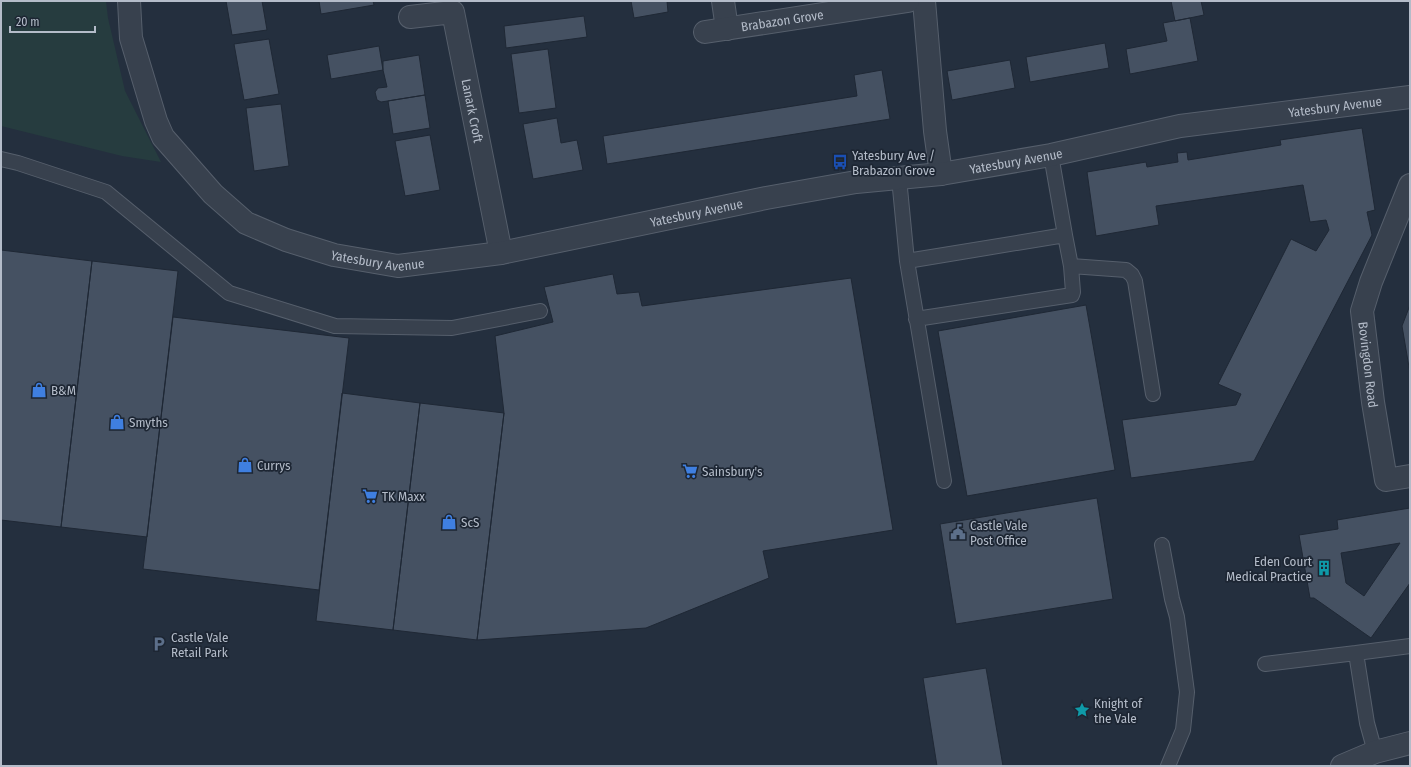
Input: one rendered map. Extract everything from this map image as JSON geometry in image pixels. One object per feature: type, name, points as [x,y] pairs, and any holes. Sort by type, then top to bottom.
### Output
[{"type":"street","name":"Yatesbury Avenue","points":[[129,1],[131,38],[156,121],[163,137],[214,194],[246,222],[286,240],[334,255],[398,266],[501,253],[766,198],[856,182],[941,174],[1051,155],[1180,126],[1410,97]]},
{"type":"street","name":"Brabazon Grove","points":[[723,1],[727,28]]},
{"type":"street","name":"Brabazon Grove","points":[[705,32],[908,1]]},
{"type":"street","points":[[924,1],[935,131],[941,174]]},
{"type":"street","name":"Lanark Croft","points":[[410,18],[453,12],[501,253]]},
{"type":"street","name":"Bovingdon Road","points":[[1410,185],[1371,282],[1362,311],[1373,402],[1386,480],[1410,476]]},
{"type":"street","points":[[1342,766],[1375,752],[1410,743]]},
{"type":"lane","points":[[916,319],[1072,295],[1071,266],[1051,155]]},
{"type":"lane","points":[[1,159],[18,163],[106,192],[229,293],[335,326],[452,328],[540,311]]},
{"type":"lane","points":[[899,178],[907,261],[944,481]]},
{"type":"lane","points":[[907,261],[1065,235]]},
{"type":"lane","points":[[1071,266],[1126,270],[1132,275],[1135,281],[1153,394]]},
{"type":"lane","points":[[1162,545],[1172,599],[1177,617],[1187,692],[1183,730],[1168,766]]},
{"type":"lane","points":[[1265,664],[1410,646]]},
{"type":"lane","points":[[1356,653],[1367,723],[1375,752]]},
{"type":"green space","points":[[1,1],[106,1],[108,18],[125,91],[161,162],[122,156],[1,126]]},
{"type":"building","points":[[226,1],[262,1],[267,30],[232,35]]},
{"type":"building","points":[[319,1],[373,1],[374,5],[321,14]]},
{"type":"building","points":[[631,1],[667,1],[668,12],[634,18]]},
{"type":"building","points":[[1171,1],[1201,1],[1204,15],[1175,21]]},
{"type":"building","points":[[584,16],[587,37],[506,48],[504,26]]},
{"type":"building","points":[[1190,18],[1198,61],[1130,74],[1126,49],[1167,41],[1163,23]]},
{"type":"building","points":[[269,39],[279,94],[244,100],[234,44]]},
{"type":"building","points":[[1105,43],[1109,68],[1030,82],[1026,57]]},
{"type":"building","points":[[379,46],[383,70],[331,79],[327,55]]},
{"type":"building","points":[[548,49],[556,108],[519,113],[511,54]]},
{"type":"building","points":[[419,55],[425,95],[381,102],[377,100],[375,92],[378,88],[387,87],[383,70],[383,61]]},
{"type":"building","points":[[1010,60],[1015,88],[952,100],[947,71]]},
{"type":"building","points":[[882,70],[890,119],[607,164],[603,136],[857,96],[854,75]]},
{"type":"building","points":[[425,95],[430,128],[393,134],[388,101]]},
{"type":"building","points":[[281,104],[289,166],[254,171],[246,108]]},
{"type":"building","points":[[557,118],[561,143],[577,140],[583,170],[533,179],[523,124]]},
{"type":"building","points":[[1362,128],[1375,210],[1367,212],[1372,235],[1254,461],[1131,478],[1122,420],[1236,405],[1241,394],[1218,384],[1291,239],[1316,251],[1329,230],[1326,220],[1310,222],[1303,185],[1156,206],[1159,225],[1096,236],[1087,172],[1146,162],[1147,167],[1178,162],[1177,153],[1187,152],[1188,160],[1281,145],[1280,140]]},
{"type":"building","points":[[430,135],[440,190],[405,196],[395,141]]},
{"type":"building","name":"B&M","points":[[1,250],[92,261],[61,527],[1,520]]},
{"type":"building","name":"Smyths","points":[[92,261],[178,271],[147,537],[61,527]]},
{"type":"building","name":"Sainsbury's","points":[[613,274],[617,294],[639,292],[642,306],[851,278],[893,530],[763,551],[769,578],[646,628],[477,640],[504,413],[495,336],[553,322],[544,287]]},
{"type":"building","points":[[1086,305],[1115,470],[967,496],[938,331]]},
{"type":"building","points":[[1410,305],[1410,373],[1402,326]]},
{"type":"building","name":"Currys","points":[[173,317],[349,338],[319,590],[143,569]]},
{"type":"building","name":"TK Maxx","points":[[342,393],[420,403],[393,630],[316,621]]},
{"type":"building","name":"ScS","points":[[420,403],[504,413],[477,640],[393,630]]},
{"type":"building","points":[[1097,498],[1113,599],[956,624],[940,524]]},
{"type":"building","name":"Eden Court Medical Practice","points":[[1410,508],[1410,583],[1371,638],[1314,598],[1310,598],[1299,535],[1338,529],[1337,520]],"holes":[[[1400,543],[1364,596],[1346,583],[1341,553]]]},
{"type":"building","points":[[986,668],[1003,766],[937,766],[923,678]]},
{"type":"place","name":"Yatesbury Ave / Brabazon Grove","points":[[840,162]]},
{"type":"place","name":"B&M","points":[[39,390]]},
{"type":"place","name":"Smyths","points":[[117,422]]},
{"type":"place","name":"Currys","points":[[245,465]]},
{"type":"place","name":"Sainsbury's","points":[[690,471]]},
{"type":"place","name":"TK Maxx","points":[[370,496]]},
{"type":"place","name":"ScS","points":[[449,522]]},
{"type":"place","name":"Castle Vale Post Office","points":[[958,532]]},
{"type":"place","name":"Eden Court Medical Practice","points":[[1324,568]]},
{"type":"place","name":"Castle Vale Retail Park","points":[[159,644]]},
{"type":"place","name":"Knight of the Vale","points":[[1082,710]]}]
